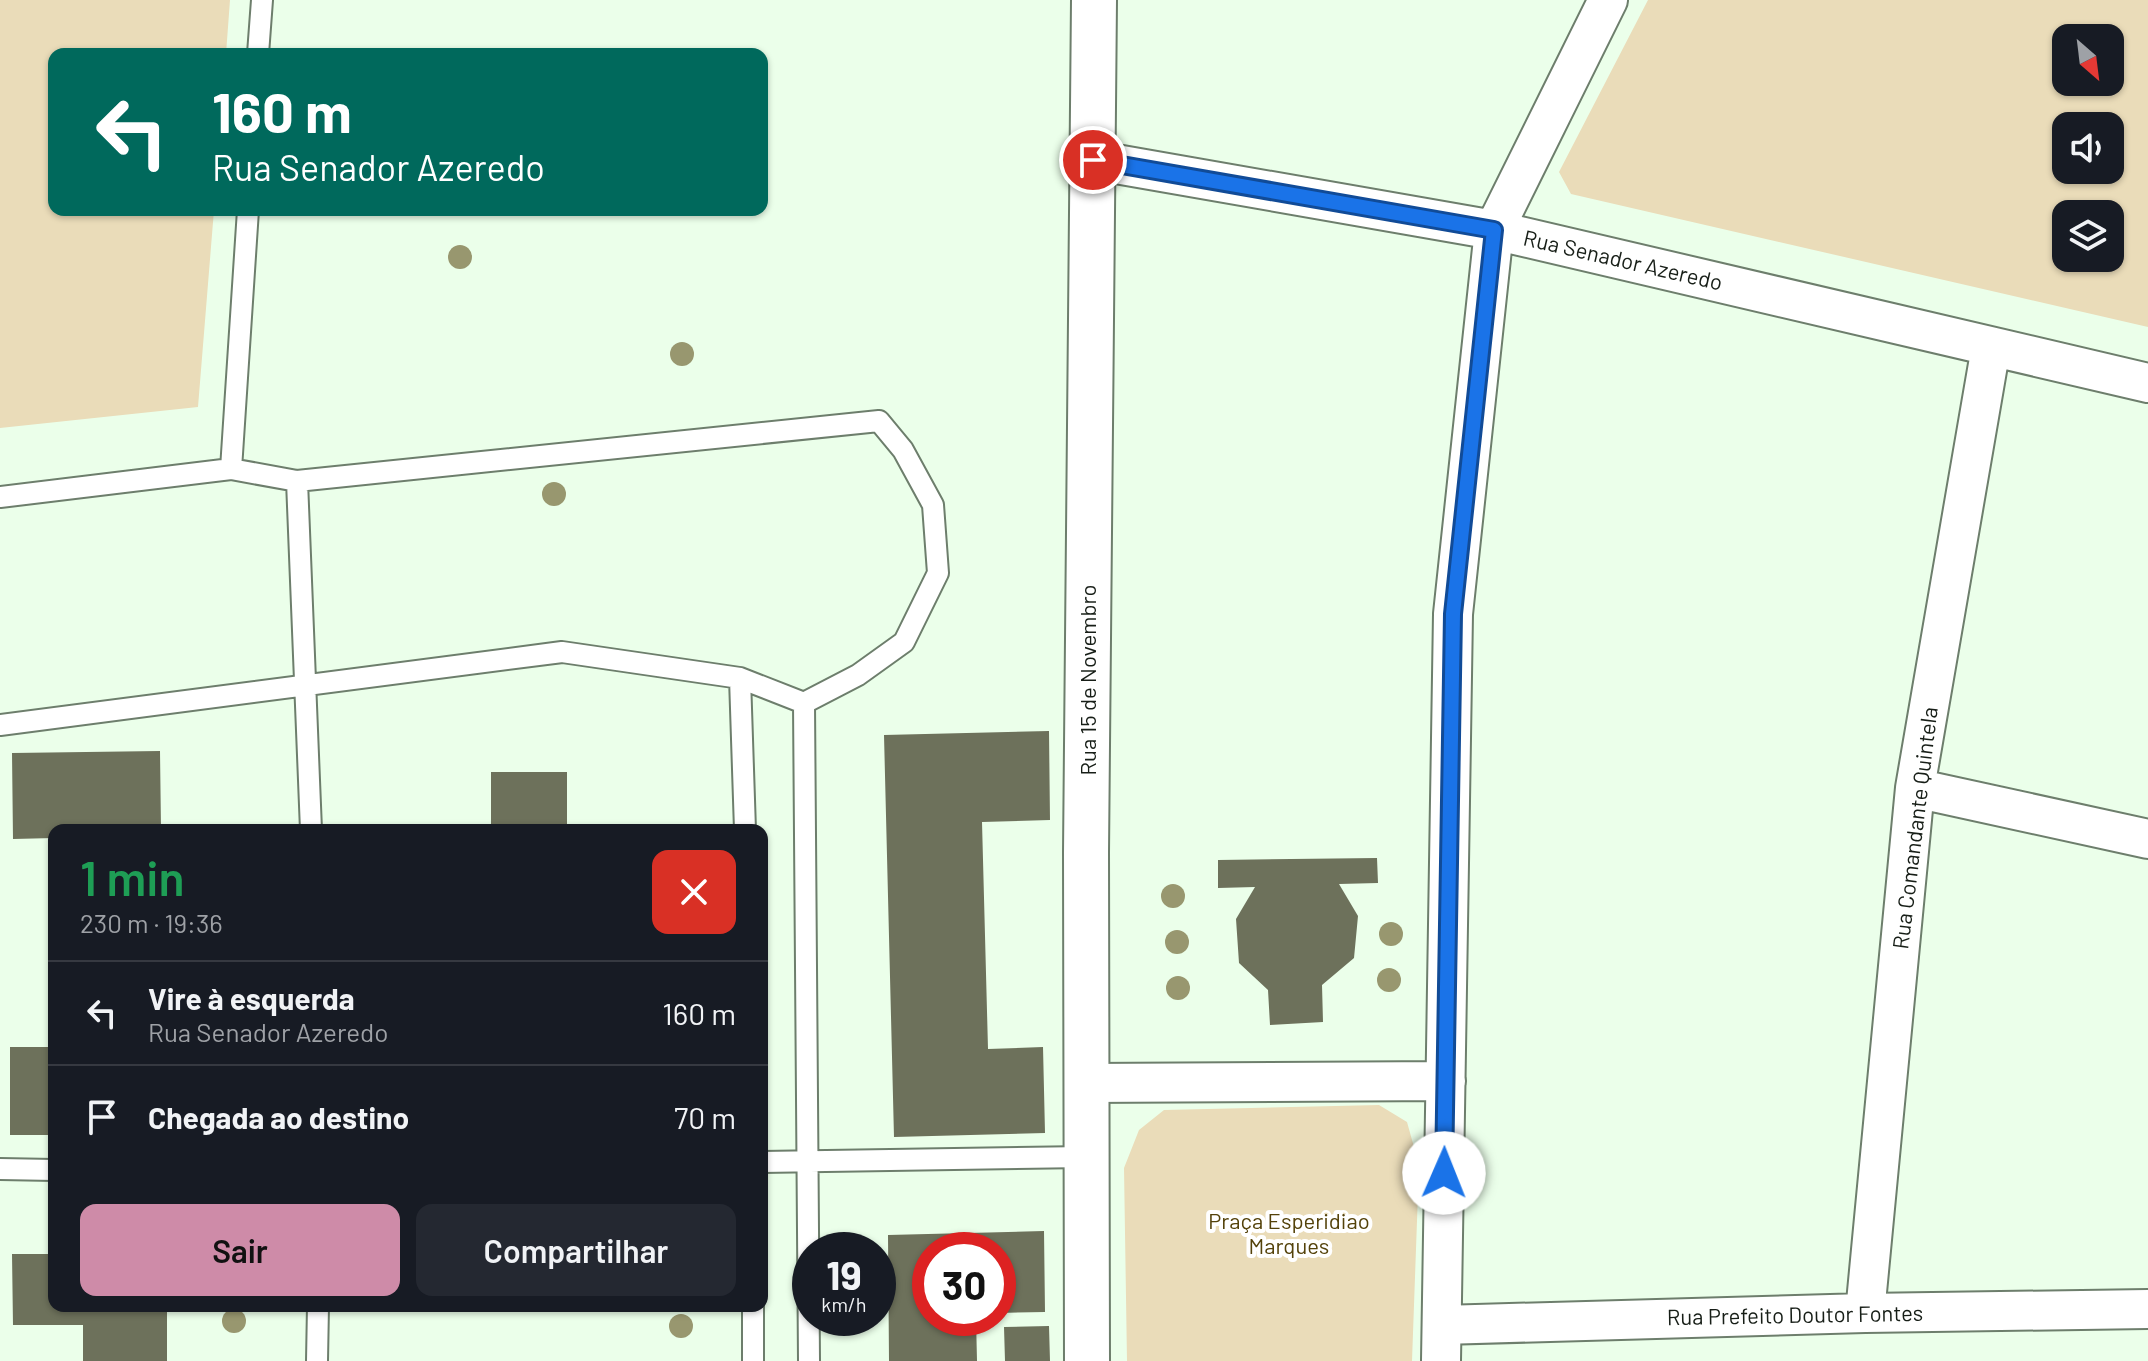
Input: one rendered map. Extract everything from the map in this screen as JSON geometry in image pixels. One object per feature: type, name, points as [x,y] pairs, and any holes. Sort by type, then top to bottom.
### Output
[{"type":"street","name":"Rua 15 de Novembro","points":[[1087,1361],[1086,1083],[1094,0]]},
{"type":"street","points":[[1442,1343],[1453,614],[1494,230],[1608,0]]},
{"type":"street","name":"Rua Senador Azeredo","points":[[1093,160],[1494,230],[2148,383]]},
{"type":"street","name":"Rua Comandante Quintela","points":[[1865,1313],[1915,788],[1991,347]]},
{"type":"street","points":[[1915,788],[2148,839]]},
{"type":"street","points":[[1086,1083],[1446,1081]]},
{"type":"street","name":"Rua Prefeito Doutor Fontes","points":[[1442,1343],[1865,1313],[2148,1309]]},
{"type":"lane","points":[[258,48],[262,0]]},
{"type":"lane","points":[[231,469],[248,216]]},
{"type":"lane","points":[[0,497],[231,469],[297,481],[879,421],[903,450],[933,505],[938,573],[904,642],[858,675],[804,703],[740,678],[562,652],[0,725]]},
{"type":"lane","points":[[297,481],[311,824]]},
{"type":"lane","points":[[740,678],[745,824]]},
{"type":"lane","points":[[804,703],[809,1361]]},
{"type":"lane","points":[[768,1162],[1086,1157]]},
{"type":"lane","points":[[0,1169],[48,1170]]},
{"type":"lane","points":[[317,1361],[318,1312]]},
{"type":"lane","points":[[753,1312],[753,1361]]},
{"type":"green space","points":[[0,0],[230,0],[226,48],[48,48],[48,216],[214,216],[198,407],[0,428]]},
{"type":"green space","points":[[1648,0],[2148,0],[2148,327],[1571,194],[1559,172]]},
{"type":"green space","name":"Praça Esperidiao Marques","points":[[1379,1105],[1407,1122],[1419,1165],[1412,1361],[1127,1361],[1124,1168],[1139,1130],[1164,1110]]},
{"type":"building","points":[[1049,731],[1050,820],[982,822],[988,1049],[1043,1047],[1045,1133],[894,1137],[884,735]]},
{"type":"building","points":[[160,751],[161,824],[48,824],[48,838],[13,839],[12,753]]},
{"type":"building","points":[[491,772],[567,772],[567,824],[491,824]]},
{"type":"building","points":[[1377,858],[1378,883],[1339,884],[1358,916],[1354,958],[1322,985],[1323,1022],[1270,1025],[1268,990],[1239,963],[1236,919],[1255,887],[1218,888],[1218,860]]},
{"type":"building","points":[[10,1047],[48,1047],[48,1135],[10,1135]]},
{"type":"building","points":[[1044,1231],[1045,1312],[1016,1313],[1016,1232],[1005,1232]]},
{"type":"building","points":[[912,1234],[912,1336],[976,1336],[977,1361],[889,1361],[889,1336],[896,1336],[896,1235]]},
{"type":"building","points":[[12,1254],[48,1254],[48,1312],[167,1312],[167,1361],[83,1361],[83,1325],[13,1325]]},
{"type":"building","points":[[1049,1326],[1050,1361],[1005,1361],[1004,1336],[1016,1336],[1016,1327]]},
{"type":"route","points":[[1093,160],[1494,230],[1453,614],[1444,1173]]}]
